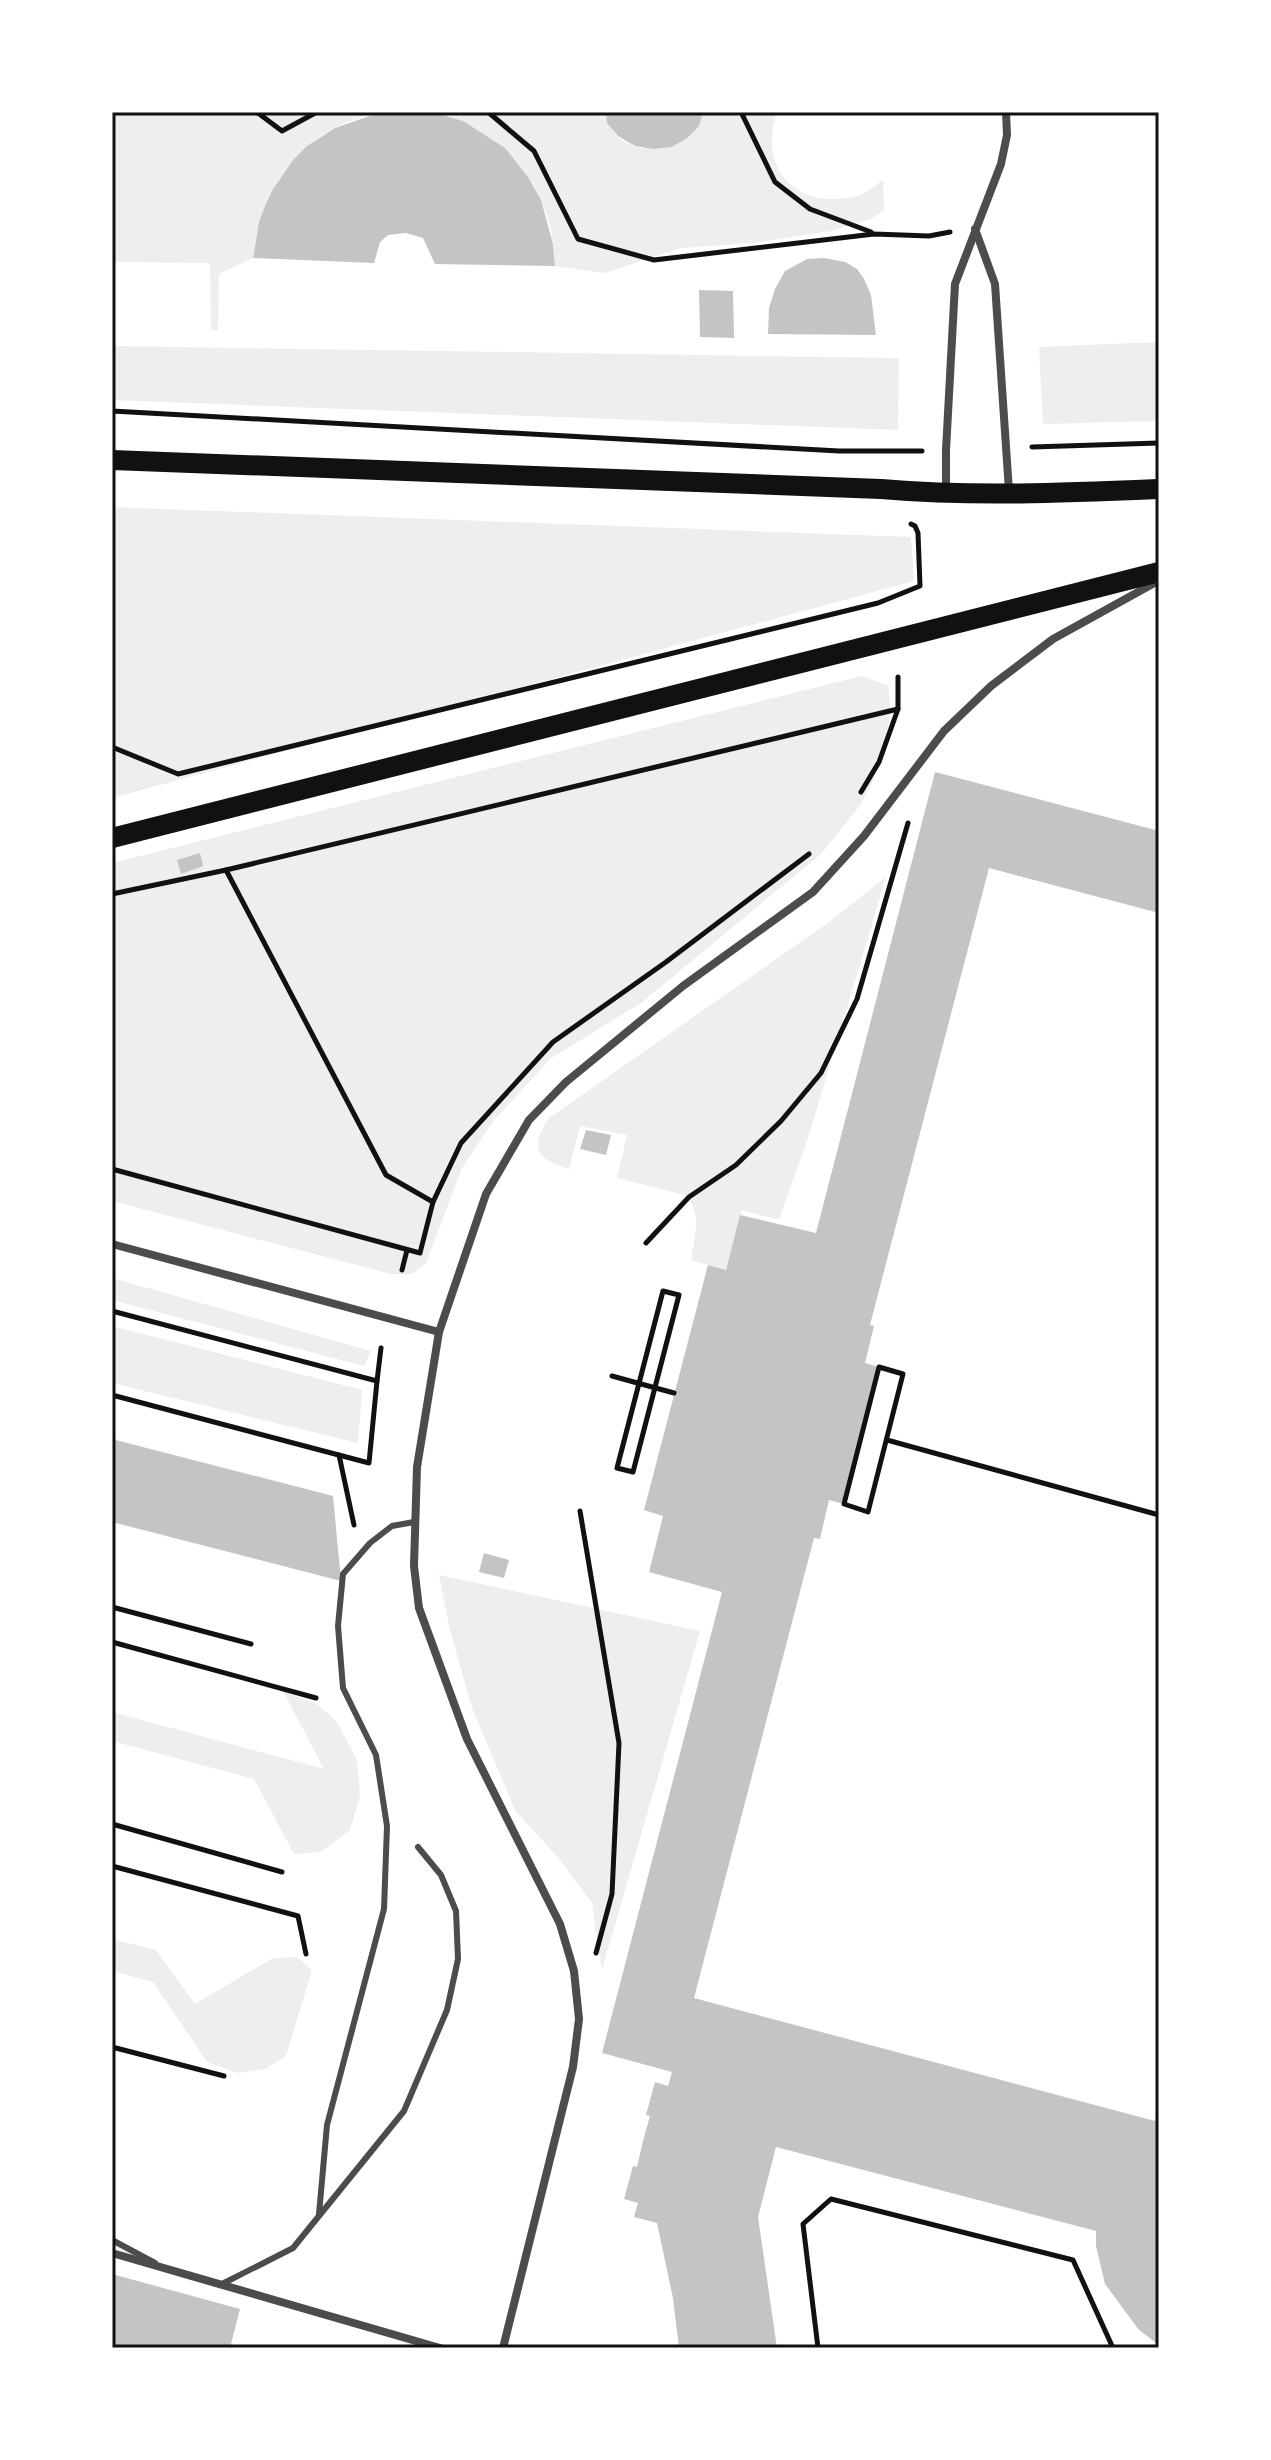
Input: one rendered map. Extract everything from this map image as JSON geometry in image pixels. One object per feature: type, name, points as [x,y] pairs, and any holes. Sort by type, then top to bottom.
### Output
[{"type":"main road","points":[[112,460],[946,494],[1009,495],[1159,489]]},
{"type":"main road","points":[[112,838],[1159,572]]},
{"type":"street","points":[[946,494],[955,284],[1001,164],[1007,135],[1006,112]]},
{"type":"street","points":[[975,228],[995,284],[1009,495]]},
{"type":"street","points":[[503,2348],[573,2067],[579,2019],[574,1971],[560,1924],[467,1739],[419,1608],[414,1566],[417,1467],[439,1332],[486,1194],[529,1120],[566,1082],[683,986],[813,892],[864,836],[944,731],[991,686],[1053,639],[1159,580]]},
{"type":"street","points":[[112,1244],[439,1332]]},
{"type":"street","points":[[112,2253],[440,2348]]},
{"type":"lane","points":[[319,2214],[327,2125],[381,1923],[385,1895],[387,1826],[376,1755],[343,1688],[338,1626],[343,1574],[370,1543],[392,1526],[414,1522]]},
{"type":"lane","points":[[220,2285],[293,2248],[404,2111],[447,2010],[458,1959],[456,1911],[441,1875],[418,1847]]},
{"type":"lane","points":[[112,2240],[164,2268]]},
{"type":"path","points":[[252,112],[282,131],[317,112]]},
{"type":"path","points":[[488,112],[534,151],[578,239],[654,260],[874,234],[929,236],[975,228]]},
{"type":"path","points":[[741,112],[775,182],[810,209],[874,234]]},
{"type":"path","points":[[112,411],[839,451],[920,451]]},
{"type":"path","points":[[1043,447],[1159,443]]},
{"type":"path","points":[[112,747],[178,774],[878,603],[920,586],[918,533],[915,526],[904,521]]},
{"type":"path","points":[[857,799],[879,762],[898,709],[898,677]]},
{"type":"path","points":[[112,894],[226,870],[898,709]]},
{"type":"path","points":[[646,1243],[689,1197],[736,1165],[759,1143],[821,1073],[857,999],[909,818]]},
{"type":"path","points":[[112,1169],[420,1253],[433,1202],[461,1143],[553,1042],[666,962],[822,844]]},
{"type":"path","points":[[226,870],[386,1175],[433,1202]]},
{"type":"path","points":[[402,1270],[407,1250]]},
{"type":"path","points":[[663,1291],[679,1295],[655,1388],[633,1472],[617,1468],[663,1291]]},
{"type":"path","points":[[112,1311],[377,1381]]},
{"type":"path","points":[[112,1395],[369,1463],[381,1348]]},
{"type":"path","points":[[879,1367],[903,1374],[887,1440],[868,1512],[844,1504],[879,1367]]},
{"type":"path","points":[[612,1376],[674,1393]]},
{"type":"path","points":[[887,1440],[1159,1515]]},
{"type":"path","points":[[339,1455],[355,1530]]},
{"type":"path","points":[[580,1511],[619,1743],[612,1894],[594,1963]]},
{"type":"path","points":[[112,1607],[251,1644]]},
{"type":"path","points":[[112,1642],[316,1698]]},
{"type":"path","points":[[112,1824],[282,1872]]},
{"type":"path","points":[[112,1866],[298,1916],[306,1954]]},
{"type":"path","points":[[112,2047],[224,2076]]},
{"type":"path","points":[[818,2348],[803,2224],[831,2199],[1073,2260],[1113,2348]]},
{"type":"shaded area","points":[[112,112],[381,112],[330,131],[309,145],[292,162],[266,206],[253,258],[219,274],[218,330],[211,330],[210,263],[112,262]]},
{"type":"shaded area","points":[[425,112],[606,112],[612,129],[622,140],[636,147],[652,148],[683,138],[695,127],[703,112],[777,112],[772,133],[773,152],[778,168],[787,181],[800,191],[836,199],[860,195],[883,180],[884,210],[871,219],[831,231],[754,243],[681,248],[605,273],[555,266],[553,238],[545,211],[534,187],[518,165],[500,146],[477,131],[452,119]]},
{"type":"shaded area","points":[[1159,342],[1159,421],[1043,424],[1039,347]]},
{"type":"shaded area","points":[[112,346],[899,358],[898,430],[112,400]]},
{"type":"shaded area","points":[[112,507],[911,537],[914,581],[112,798]]},
{"type":"shaded area","points":[[862,676],[889,686],[890,716],[882,763],[861,804],[821,854],[641,1003],[550,1059],[491,1124],[462,1168],[426,1263],[412,1274],[391,1274],[112,1201],[112,863]]},
{"type":"shaded area","points":[[886,877],[809,1135],[779,1220],[742,1210],[726,1270],[691,1260],[696,1217],[684,1195],[617,1178],[627,1135],[580,1126],[569,1169],[543,1156],[539,1151],[539,1137],[549,1118],[825,925]]},
{"type":"shaded area","points":[[112,1278],[371,1351],[364,1366],[112,1300]]},
{"type":"shaded area","points":[[112,1326],[362,1390],[358,1443],[112,1383]]},
{"type":"shaded area","points":[[439,1575],[700,1631],[602,1970],[592,1903],[560,1860],[515,1810],[472,1708],[450,1630]]},
{"type":"shaded area","points":[[283,1691],[317,1704],[337,1722],[357,1760],[360,1796],[350,1830],[321,1852],[294,1854],[254,1779],[112,1741],[112,1712],[324,1769]]},
{"type":"shaded area","points":[[112,1939],[156,1950],[195,2004],[273,1958],[297,1957],[312,1970],[286,2056],[265,2069],[238,2073],[207,2062],[153,1982],[112,1971]]},
{"type":"building","points":[[381,112],[425,112],[463,121],[505,148],[528,177],[541,200],[553,244],[555,266],[435,264],[423,238],[406,233],[388,235],[380,242],[374,263],[253,258],[265,206],[293,160],[307,146],[335,128]]},
{"type":"building","points":[[606,112],[703,112],[699,126],[687,138],[672,147],[653,149],[635,146],[618,136],[607,123]]},
{"type":"building","points":[[807,259],[845,262],[857,269],[864,279],[871,295],[876,335],[768,334],[769,308],[785,271]]},
{"type":"building","points":[[699,290],[733,291],[734,338],[700,337]]},
{"type":"building","points":[[935,772],[1159,831],[1159,913],[989,868],[870,1325],[874,1326],[865,1363],[879,1367],[844,1504],[829,1500],[820,1539],[814,1538],[694,1998],[1155,2121],[1159,2109],[1159,2345],[1139,2330],[1105,2284],[1096,2246],[1096,2231],[776,2147],[758,2217],[777,2348],[679,2348],[673,2298],[657,2223],[634,2217],[638,2203],[624,2199],[633,2166],[637,2167],[655,2082],[668,2086],[672,2072],[602,2053],[722,1592],[649,1572],[663,1516],[644,1510],[708,1265],[726,1270],[740,1215],[816,1233]]},
{"type":"building","points":[[200,853],[203,866],[181,874],[177,860]]},
{"type":"building","points":[[586,1130],[611,1135],[606,1155],[580,1149]]},
{"type":"building","points":[[112,1439],[333,1496],[341,1581],[112,1522]]},
{"type":"building","points":[[484,1553],[509,1560],[504,1578],[479,1572]]},
{"type":"building","points":[[112,2274],[240,2309],[230,2348],[112,2348]]}]
